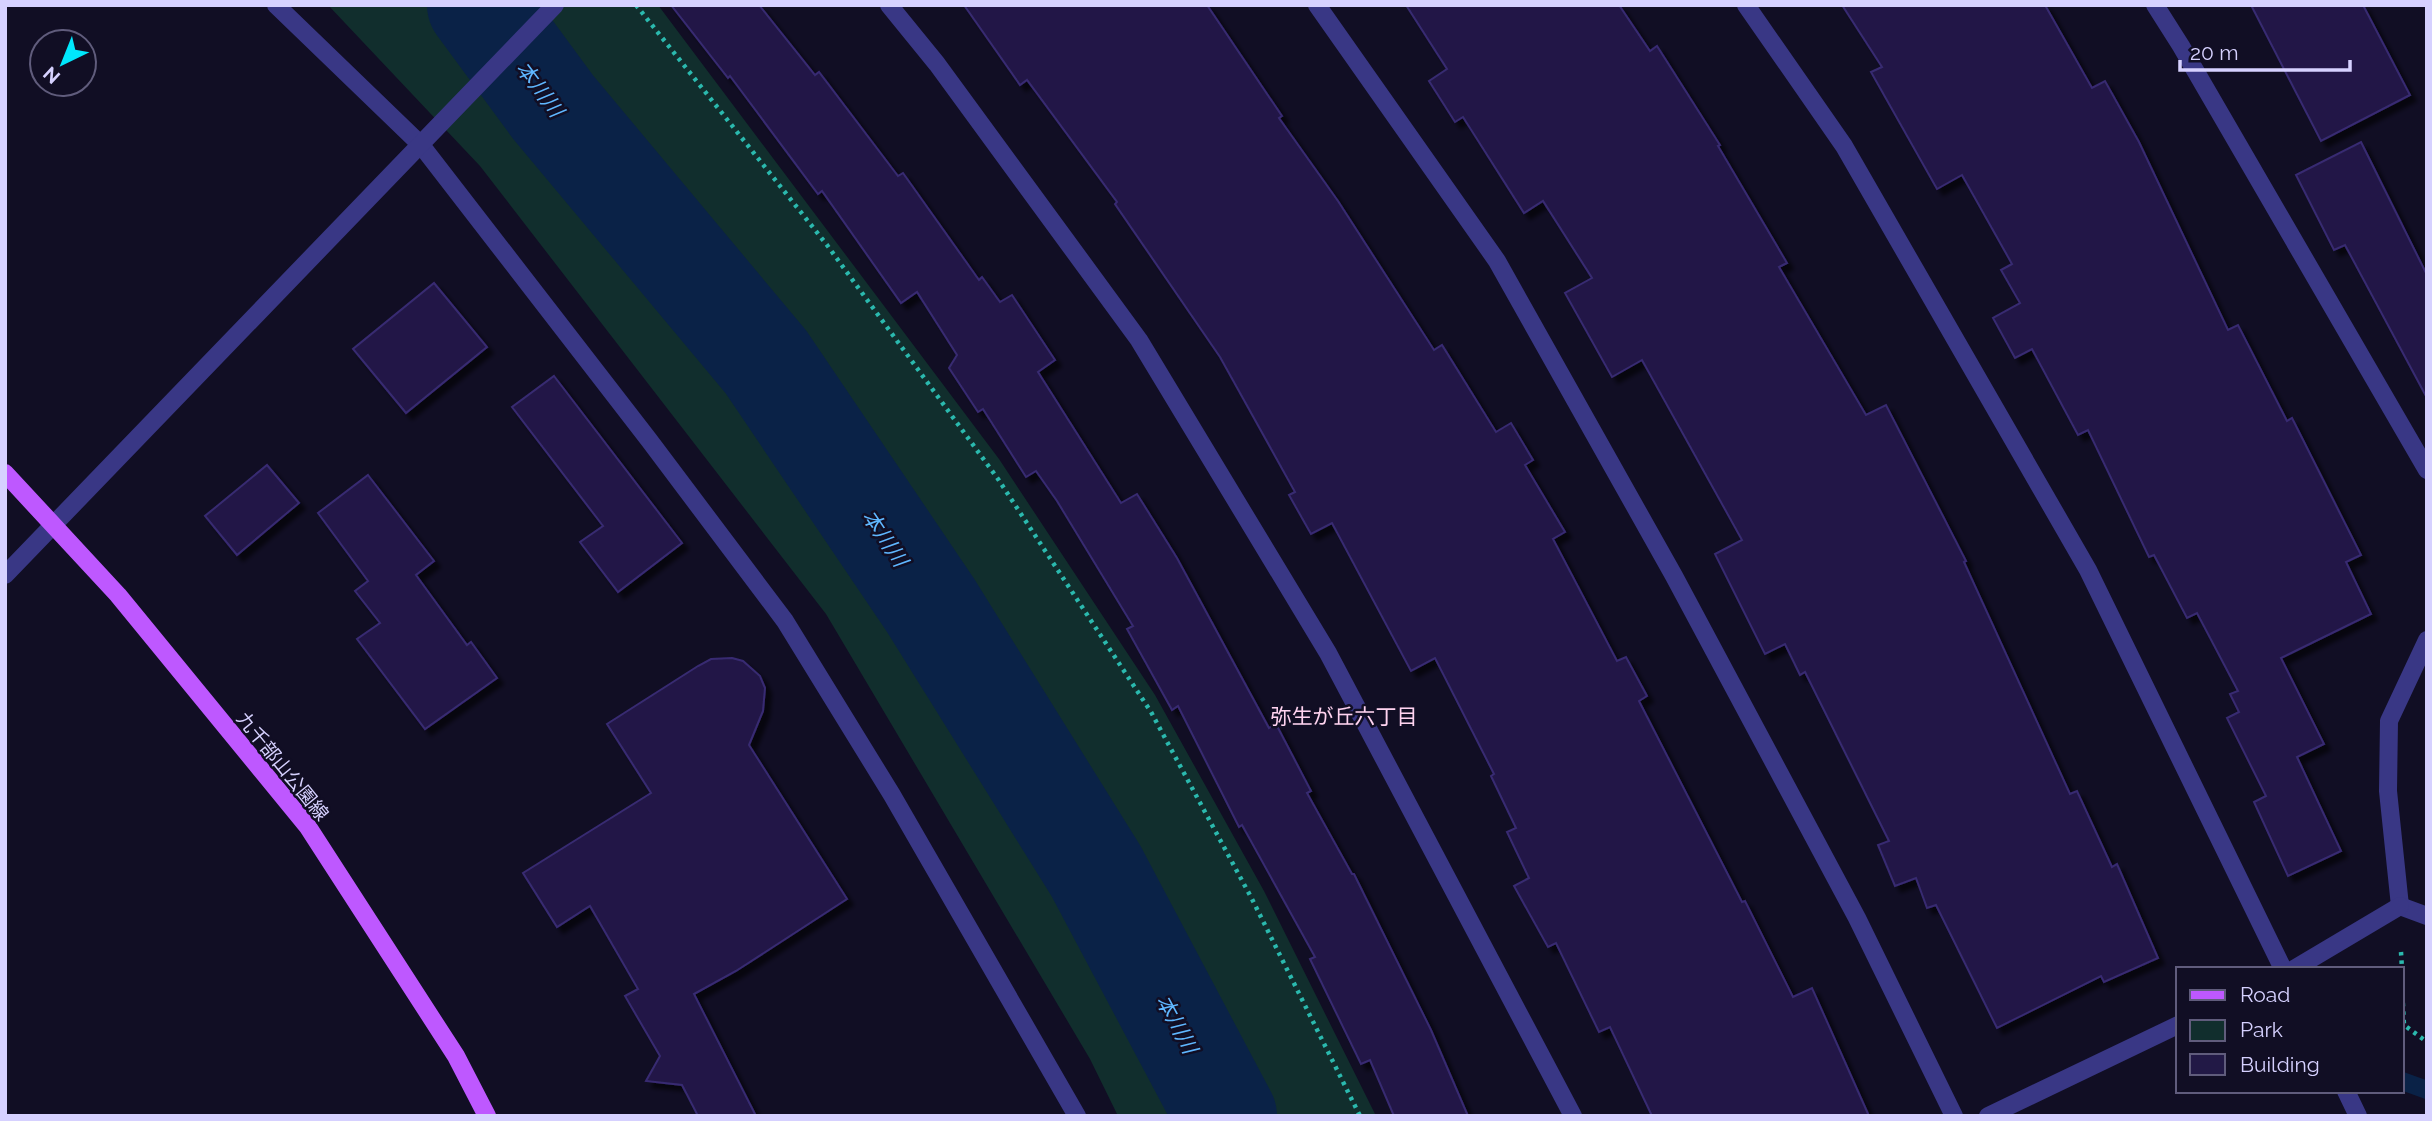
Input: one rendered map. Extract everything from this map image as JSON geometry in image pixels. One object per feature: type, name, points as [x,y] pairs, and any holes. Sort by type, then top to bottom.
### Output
[{"type":"main road","name":"九千部山公園線","points":[[5,473],[118,595],[308,828],[456,1056],[487,1116]]},
{"type":"street","points":[[276,5],[421,145],[785,621],[892,795],[1077,1116]]},
{"type":"street","points":[[5,575],[555,5]]},
{"type":"street","points":[[889,5],[937,64],[1139,340],[1328,653],[1573,1116]]},
{"type":"street","points":[[1317,5],[1497,261],[1674,576],[1857,918],[1954,1116]]},
{"type":"street","points":[[1746,5],[1844,146],[2088,570],[2282,967]]},
{"type":"street","points":[[2155,5],[2427,470]]},
{"type":"street","points":[[2400,906],[2388,791],[2389,721],[2427,640]]},
{"type":"street","points":[[2400,906],[2427,916]]},
{"type":"street","points":[[2297,967],[2400,906]]},
{"type":"street","points":[[1988,1116],[2176,1026]]},
{"type":"street","points":[[2347,1093],[2358,1116]]},
{"type":"path","points":[[636,5],[827,245],[998,479],[1152,712],[1252,899],[1360,1116]]},
{"type":"path","points":[[2404,1025],[2427,1042]]},
{"type":"green space","points":[[328,5],[429,5],[755,417],[1004,783],[1172,1116],[1118,1116],[1090,1059],[826,614],[480,166]]},
{"type":"green space","points":[[531,5],[658,5],[999,459],[1155,695],[1264,891],[1376,1116],[1254,1116],[1058,730],[806,353],[548,31]]},
{"type":"building","points":[[671,5],[759,5],[815,75],[819,72],[898,176],[903,173],[979,280],[982,277],[1000,302],[1012,295],[1055,360],[1038,372],[1121,503],[1137,494],[1177,558],[1269,728],[1276,724],[1311,791],[1307,793],[1354,874],[1431,1030],[1468,1116],[1394,1116],[1370,1060],[1361,1064],[1310,959],[1315,957],[1242,825],[1239,827],[1178,706],[1172,710],[1127,629],[1133,626],[1057,501],[1036,471],[1026,477],[983,409],[978,412],[949,368],[957,355],[917,292],[901,303],[822,191],[818,194],[730,76],[728,78]]},
{"type":"building","points":[[964,5],[1207,5],[1434,350],[1442,345],[1496,432],[1511,423],[1533,460],[1525,465],[1565,532],[1553,539],[1617,661],[1626,657],[1647,696],[1639,701],[1793,997],[1812,988],[1869,1116],[1652,1116],[1610,1027],[1599,1032],[1556,943],[1548,947],[1514,886],[1529,878],[1507,832],[1516,828],[1491,776],[1494,774],[1435,658],[1411,671],[1332,523],[1311,534],[1289,495],[1295,492],[1220,357],[1115,204],[1117,202],[1027,80],[1020,85]]},
{"type":"building","points":[[1406,5],[1619,5],[1650,51],[1657,46],[1720,145],[1718,146],[1787,263],[1779,267],[1866,415],[1886,405],[1966,561],[1964,562],[2070,794],[2077,791],[2112,867],[2117,864],[2158,958],[2104,982],[2101,976],[1997,1028],[1936,905],[1927,908],[1916,878],[1895,886],[1878,845],[1889,841],[1805,672],[1800,675],[1785,644],[1765,654],[1715,554],[1742,540],[1642,360],[1612,377],[1565,293],[1592,278],[1543,201],[1524,213],[1463,117],[1455,122],[1429,81],[1447,69]]},
{"type":"building","points":[[1842,5],[2045,5],[2092,88],[2105,81],[2139,142],[2228,330],[2238,325],[2287,421],[2292,418],[2361,555],[2346,562],[2371,614],[2281,658],[2324,744],[2297,757],[2341,851],[2288,876],[2254,802],[2266,796],[2227,718],[2239,712],[2230,694],[2238,691],[2197,613],[2187,618],[2154,555],[2149,557],[2088,430],[2078,435],[2032,349],[2015,358],[1993,318],[2020,303],[2001,270],[2012,264],[1962,175],[1937,189],[1871,72],[1882,67]]},
{"type":"building","points":[[2251,5],[2363,5],[2410,95],[2321,141]]},
{"type":"building","points":[[2361,142],[2427,275],[2427,398],[2345,245],[2334,250],[2296,175]]},
{"type":"building","points":[[434,283],[487,347],[406,413],[353,349]]},
{"type":"building","points":[[554,376],[682,543],[618,592],[580,542],[603,526],[512,407]]},
{"type":"building","points":[[267,465],[299,503],[237,555],[205,516]]},
{"type":"building","points":[[368,475],[434,561],[416,575],[467,645],[471,642],[497,678],[425,729],[357,639],[380,623],[355,591],[368,581],[318,513]]},
{"type":"building","points":[[732,658],[743,661],[760,676],[765,688],[763,711],[749,745],[847,899],[736,971],[694,994],[756,1116],[698,1116],[682,1085],[646,1081],[660,1056],[625,996],[638,989],[590,906],[557,927],[523,873],[651,793],[607,724],[711,659]]},
{"type":"waterway","name":"本川川","points":[[478,5],[553,107],[766,362],[931,606],[1096,871],[1226,1116]]},
{"type":"waterway","points":[[2404,1082],[2427,1090]]},
{"type":"district","name":"弥生が丘六丁目","points":[[1344,716]]}]
